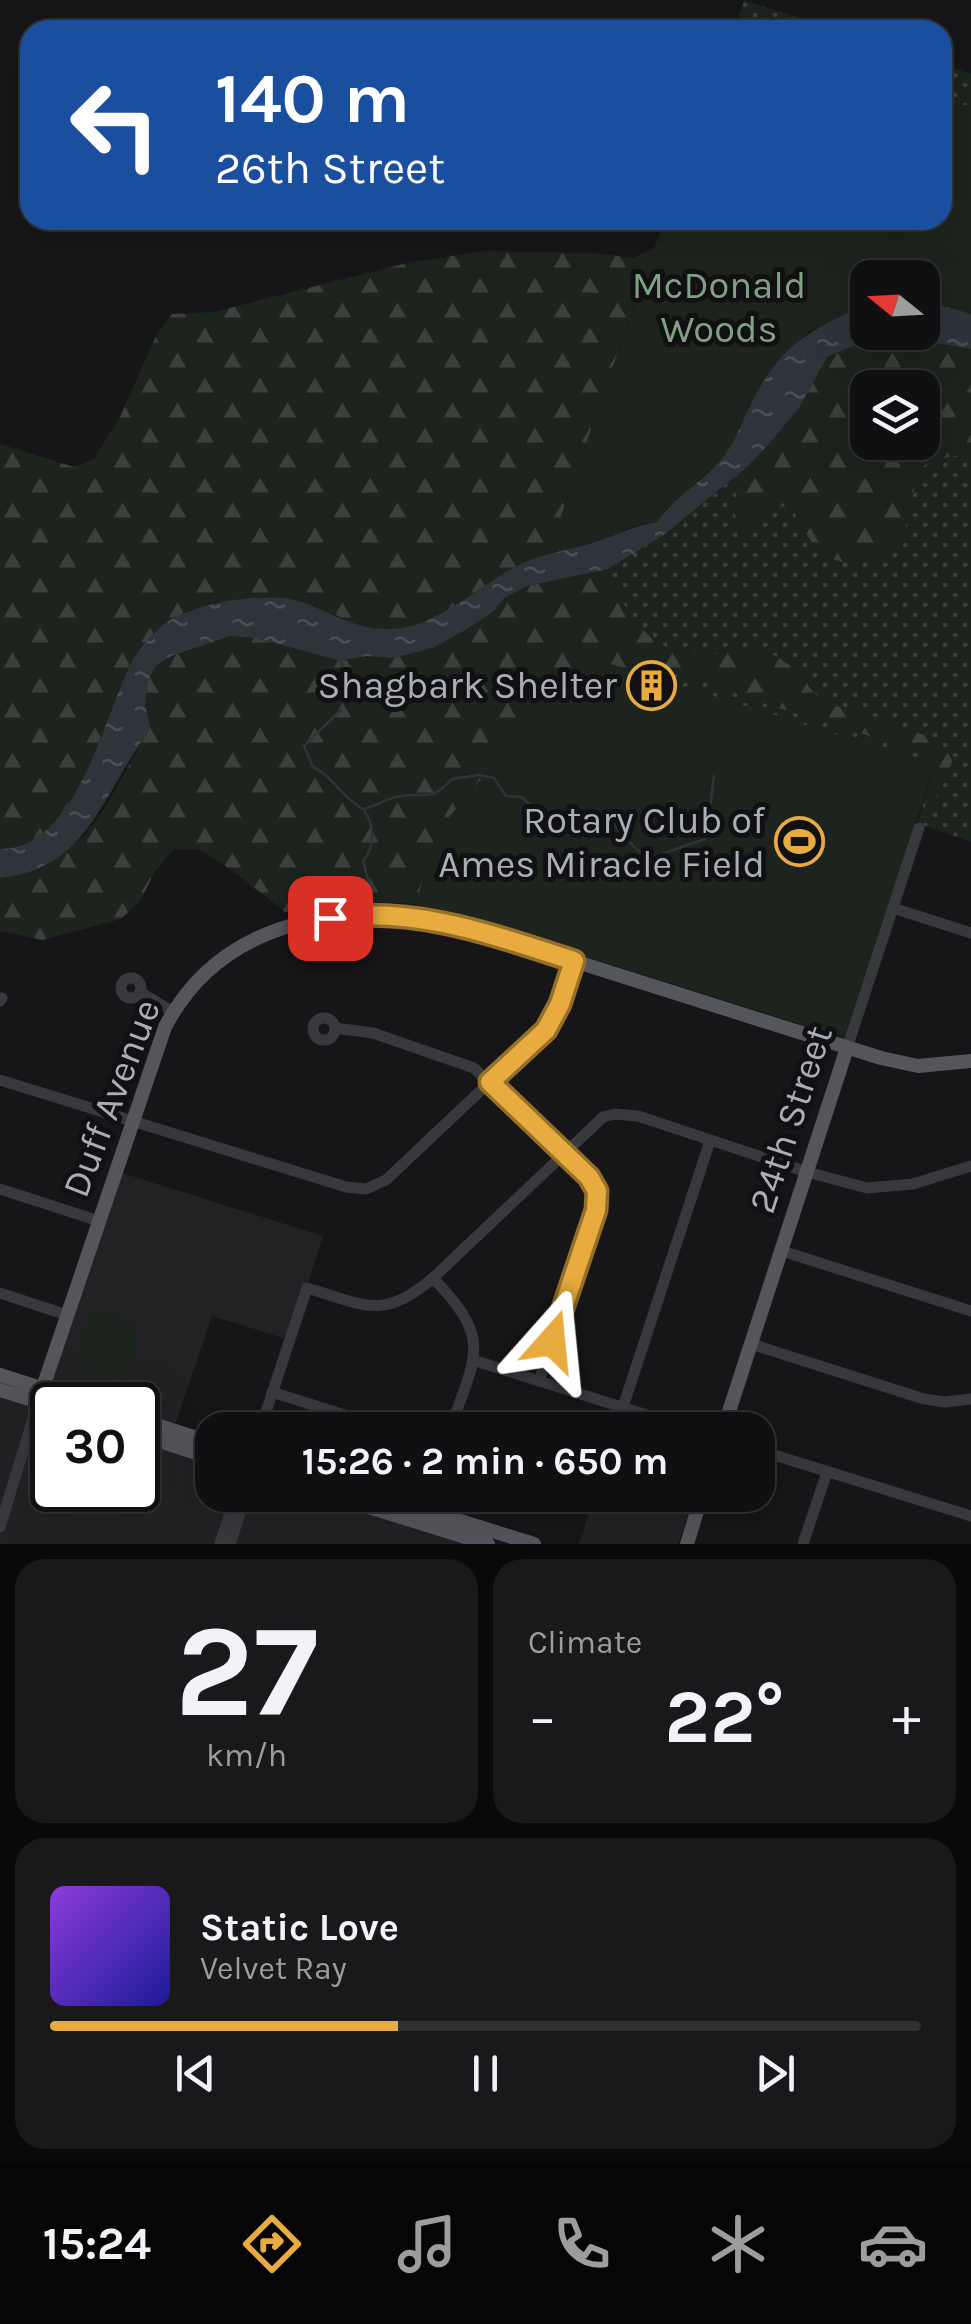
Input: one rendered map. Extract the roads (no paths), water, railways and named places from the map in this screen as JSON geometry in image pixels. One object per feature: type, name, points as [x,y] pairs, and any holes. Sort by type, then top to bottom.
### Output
[{"type":"main road","name":"Duff Avenue","points":[[49,1382],[67,1315],[173,1012],[192,985],[229,953],[279,930],[349,915],[430,918],[847,1048],[918,1066],[971,1061]]},
{"type":"main road","name":"24th Street","points":[[730,1412],[847,1048]]},
{"type":"main road","points":[[0,1375],[30,1391]]},
{"type":"main road","points":[[0,1390],[30,1396]]},
{"type":"main road","points":[[160,1426],[195,1437]]},
{"type":"main road","points":[[160,1441],[195,1452]]},
{"type":"main road","points":[[385,1512],[488,1544]]},
{"type":"main road","points":[[431,1512],[534,1544]]},
{"type":"main road","points":[[687,1544],[697,1512]]},
{"type":"street","name":"24th Street","points":[[847,1048],[919,828]]},
{"type":"street","points":[[893,908],[971,933]]},
{"type":"street","points":[[0,1080],[346,1187],[366,1189],[386,1180],[546,1030],[560,1004],[574,961]]},
{"type":"street","points":[[140,992],[173,1012]]},
{"type":"street","points":[[336,1028],[374,1033],[458,1060],[490,1082],[589,1177],[598,1200],[539,1381]]},
{"type":"street","points":[[266,1412],[307,1288],[362,1304],[402,1302],[433,1278],[594,1122],[615,1114],[638,1116],[846,1184],[881,1188],[914,1184],[971,1166]]},
{"type":"street","points":[[622,1407],[710,1140]]},
{"type":"street","points":[[0,1189],[99,1221]]},
{"type":"street","points":[[782,1251],[971,1312]]},
{"type":"street","points":[[433,1278],[470,1322],[475,1348],[456,1412]]},
{"type":"street","points":[[0,1294],[67,1315]]},
{"type":"street","points":[[752,1344],[924,1400],[971,1399]]},
{"type":"street","points":[[473,1360],[638,1412]]},
{"type":"street","points":[[272,1392],[335,1412]]},
{"type":"street","points":[[0,1527],[30,1440]]},
{"type":"street","points":[[775,1456],[971,1516]]},
{"type":"street","points":[[803,1544],[826,1472]]},
{"type":"street","points":[[220,1544],[230,1512]]},
{"type":"street","points":[[230,1544],[240,1512]]},
{"type":"water","points":[[940,305],[971,314],[971,349],[940,344]]},
{"type":"water","points":[[850,312],[850,347],[827,357],[799,408],[768,445],[665,534],[608,569],[527,586],[433,648],[392,658],[367,656],[341,661],[256,638],[230,636],[171,656],[156,666],[147,682],[145,705],[150,727],[93,821],[80,838],[47,864],[0,878],[0,849],[27,843],[50,827],[69,803],[85,775],[132,661],[162,626],[209,605],[267,597],[299,601],[352,623],[403,628],[436,616],[522,563],[657,522],[724,456],[775,365],[799,341]]},
{"type":"waterway","points":[[341,661],[345,673],[342,702]]},
{"type":"waterway","points":[[341,710],[304,746],[313,767],[363,809],[397,797],[434,793],[452,779],[479,775],[494,778],[506,796],[522,797],[530,805],[534,830],[575,834],[594,814],[604,814],[636,849],[650,858],[705,839],[712,827],[714,776]]},
{"type":"waterway","points":[[364,811],[372,830],[363,861],[371,892]]},
{"type":"place","name":"Shagbark Shelter","points":[[652,685]]},
{"type":"place","name":"Rotary Club of Ames Miracle Field","points":[[800,842]]},
{"type":"park label","name":"McDonald Woods","points":[[719,307]]}]
